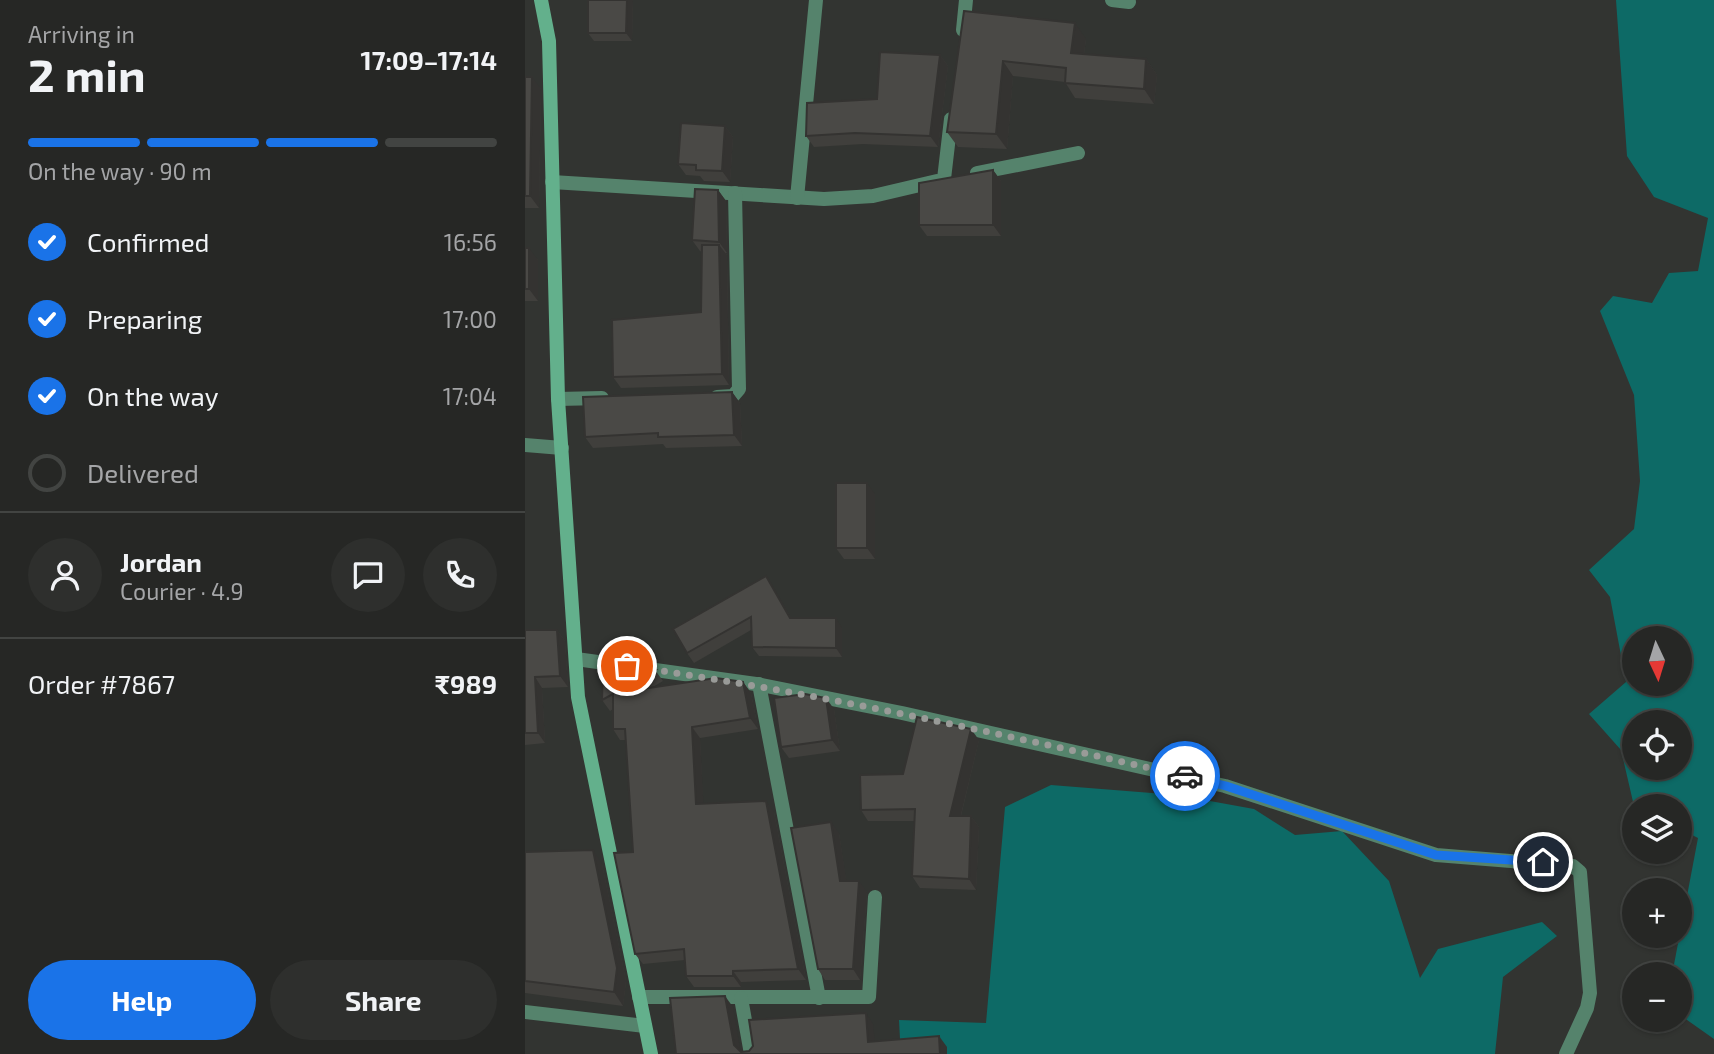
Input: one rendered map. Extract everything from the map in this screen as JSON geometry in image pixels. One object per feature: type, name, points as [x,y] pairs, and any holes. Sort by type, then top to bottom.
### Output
[{"type":"main road","points":[[541,0],[549,41],[558,398],[578,696],[650,1054]]},
{"type":"street","points":[[797,198],[816,0]]},
{"type":"street","points":[[961,41],[966,0]]},
{"type":"street","points":[[1112,0],[1129,2]]},
{"type":"street","points":[[944,179],[952,110]]},
{"type":"street","points":[[552,182],[797,198],[873,196],[1078,153]]},
{"type":"street","points":[[701,397],[733,396],[739,389],[735,193]]},
{"type":"street","points":[[558,398],[623,398]]},
{"type":"street","points":[[525,445],[562,448]]},
{"type":"street","points":[[576,659],[759,684],[902,713],[1226,786],[1436,855],[1573,866],[1580,872],[1590,993],[1587,1008],[1566,1054]]},
{"type":"street","points":[[759,684],[818,998]]},
{"type":"street","points":[[639,997],[866,998],[871,994],[875,897]]},
{"type":"street","points":[[741,998],[751,1054]]},
{"type":"street","points":[[525,1012],[645,1026]]},
{"type":"water","points":[[1616,0],[1714,0],[1714,1039],[1692,1023],[1692,962],[1674,962],[1677,948],[1692,948],[1690,878],[1698,838],[1692,835],[1692,794],[1631,794],[1628,780],[1692,780],[1692,710],[1622,710],[1622,754],[1589,714],[1622,685],[1622,696],[1692,696],[1692,626],[1622,626],[1622,661],[1610,597],[1589,570],[1634,529],[1640,481],[1634,395],[1600,311],[1613,296],[1652,303],[1669,273],[1698,271],[1708,218],[1654,197],[1627,156]]},
{"type":"water","points":[[1051,785],[1177,795],[1254,809],[1295,835],[1342,831],[1389,881],[1420,978],[1438,949],[1542,922],[1557,936],[1503,977],[1495,1054],[918,1054],[900,1039],[899,1020],[986,1023],[1005,807]]},
{"type":"building","points":[[588,0],[627,0],[626,33],[588,33]]},
{"type":"building","points":[[964,11],[1075,23],[1071,53],[1146,59],[1144,89],[1065,83],[1066,68],[1003,61],[996,134],[947,132]]},
{"type":"building","points":[[880,52],[940,55],[930,136],[855,133],[806,136],[807,103],[877,99]]},
{"type":"building","points":[[525,77],[532,77],[530,196],[525,196]]},
{"type":"building","points":[[681,123],[725,126],[722,171],[696,170],[696,165],[678,164]]},
{"type":"building","points":[[993,170],[993,225],[919,225],[919,183]]},
{"type":"building","points":[[695,189],[718,190],[719,242],[692,240]]},
{"type":"building","points":[[702,245],[719,245],[722,374],[613,377],[612,320],[701,312]]},
{"type":"building","points":[[525,248],[529,248],[529,289],[525,289]]},
{"type":"building","points":[[732,392],[734,435],[658,437],[658,433],[585,437],[583,397]]},
{"type":"building","points":[[836,483],[867,483],[867,548],[836,548]]},
{"type":"building","points":[[766,576],[790,618],[836,618],[836,648],[752,647],[751,617],[687,653],[673,629]]},
{"type":"building","points":[[525,630],[557,630],[560,676],[535,677],[538,733],[525,733]]},
{"type":"building","points":[[603,668],[655,670],[615,693],[716,678],[743,682],[750,718],[692,727],[696,804],[766,801],[798,969],[733,971],[733,976],[686,976],[684,949],[635,954],[614,853],[633,852],[625,729],[613,729],[613,694],[602,700]]},
{"type":"building","points":[[805,694],[826,698],[832,740],[781,747],[774,698]]},
{"type":"building","points":[[917,717],[971,729],[950,816],[971,816],[969,879],[912,876],[915,809],[861,810],[860,775],[903,774]]},
{"type":"building","points":[[831,822],[840,881],[859,881],[853,969],[818,969],[791,828]]},
{"type":"building","points":[[593,850],[617,968],[614,992],[525,981],[525,852]]},
{"type":"building","points":[[725,996],[734,1045],[741,1052],[749,1051],[753,1046],[749,1020],[866,1013],[868,1042],[939,1036],[940,1054],[676,1054],[670,998]]},
{"type":"way so far","points":[[627,666],[756,684],[902,713],[1185,776]]},
{"type":"route","points":[[1185,776],[1226,786],[1436,855],[1543,862]]}]
